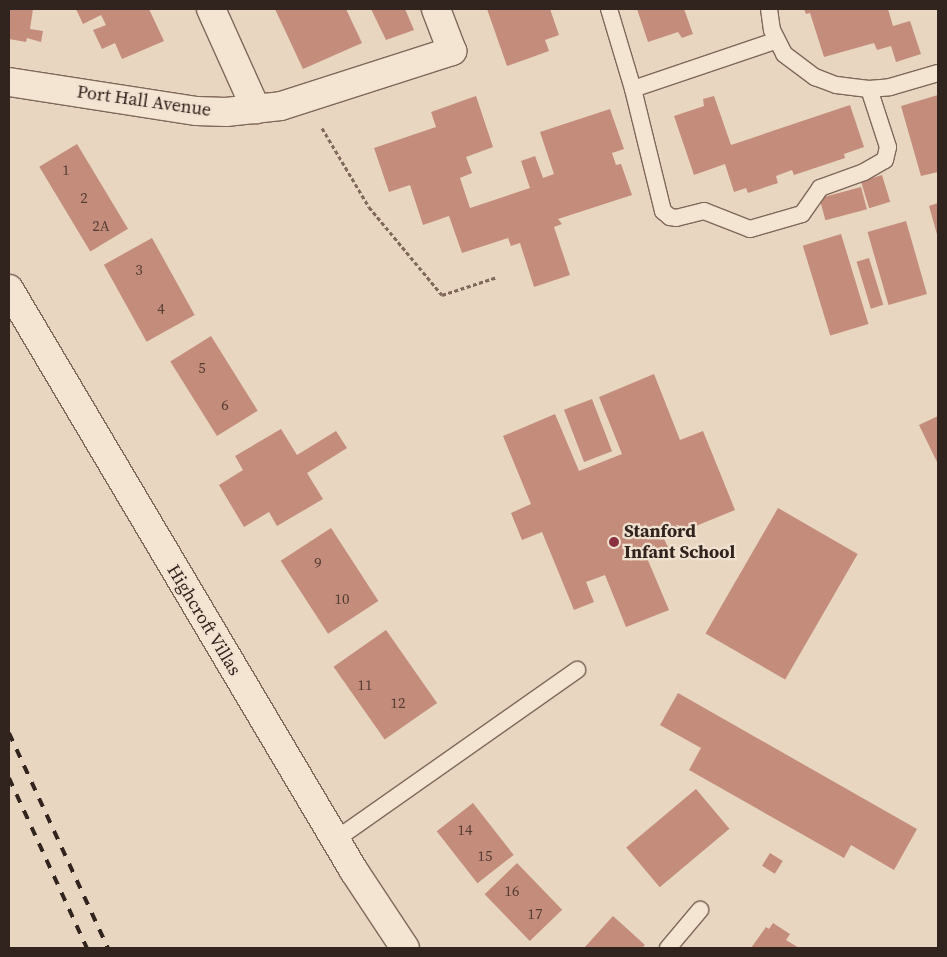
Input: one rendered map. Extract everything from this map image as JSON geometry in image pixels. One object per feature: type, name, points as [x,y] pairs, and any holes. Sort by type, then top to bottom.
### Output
[{"type":"street","points":[[211,9],[256,109]]},
{"type":"street","name":"Port Hall Avenue","points":[[9,82],[197,111],[256,109],[281,106],[452,51],[436,9]]},
{"type":"street","name":"Highcroft Villas","points":[[9,289],[335,840],[405,948]]},
{"type":"lane","points":[[609,9],[633,89],[663,211],[676,218],[704,211],[750,229],[802,214],[820,188],[864,172],[885,160],[888,147],[869,90]]},
{"type":"lane","points":[[770,9],[770,19],[775,41],[784,54],[815,77],[836,85],[869,90],[890,87],[938,73]]},
{"type":"lane","points":[[633,89],[775,41]]},
{"type":"lane","points":[[335,840],[577,670]]},
{"type":"lane","points":[[668,948],[700,910]]},
{"type":"path","points":[[305,99],[370,207],[442,295],[497,277]]},
{"type":"building","points":[[9,9],[33,9],[30,29],[43,31],[41,42],[27,38],[26,42],[9,39]]},
{"type":"building","points":[[76,9],[149,9],[164,41],[122,59],[115,43],[102,49],[93,30],[106,25],[101,15],[83,24]]},
{"type":"building","points":[[275,9],[346,9],[362,43],[303,69]]},
{"type":"building","points":[[371,9],[405,9],[414,30],[386,40]]},
{"type":"building","points":[[487,9],[550,9],[559,35],[545,40],[549,51],[507,66]]},
{"type":"building","points":[[637,9],[684,9],[693,34],[682,38],[678,32],[648,42]]},
{"type":"building","points":[[804,9],[888,9],[893,26],[910,21],[921,54],[896,62],[891,46],[877,50],[874,43],[824,57],[810,13],[806,14]]},
{"type":"building","points":[[938,95],[938,172],[921,176],[901,106]]},
{"type":"building","points":[[476,96],[493,147],[466,157],[472,173],[460,178],[470,208],[530,188],[521,161],[535,156],[543,178],[554,174],[540,132],[610,109],[624,149],[612,153],[616,165],[621,164],[632,195],[558,219],[562,224],[554,227],[570,275],[534,287],[520,243],[511,246],[508,238],[462,253],[449,216],[423,225],[410,185],[389,192],[374,148],[436,127],[431,112]]},
{"type":"building","points":[[714,96],[731,145],[850,105],[864,147],[844,154],[845,158],[794,175],[792,170],[776,176],[778,183],[748,193],[746,188],[734,192],[725,164],[694,175],[674,116],[704,106],[703,99]]},
{"type":"building","points":[[77,144],[128,229],[90,252],[39,167]]},
{"type":"building","points":[[882,175],[890,202],[869,208],[861,181]]},
{"type":"building","points":[[861,187],[867,209],[825,220],[819,198]]},
{"type":"building","points":[[938,203],[938,238],[929,206]]},
{"type":"building","points":[[906,221],[927,294],[888,305],[868,232]]},
{"type":"building","points":[[841,234],[868,324],[830,336],[803,246]]},
{"type":"building","points":[[152,238],[195,315],[147,342],[104,265]]},
{"type":"building","points":[[869,258],[883,305],[871,309],[857,262]]},
{"type":"building","points":[[211,336],[258,411],[217,436],[170,361]]},
{"type":"building","points":[[654,374],[680,440],[703,431],[735,510],[664,539],[669,549],[647,558],[669,610],[626,627],[605,575],[586,582],[594,602],[574,610],[542,532],[522,540],[511,513],[531,504],[503,436],[555,414],[579,471],[622,454],[599,397]]},
{"type":"building","points":[[592,399],[612,451],[584,462],[564,410]]},
{"type":"building","points":[[938,416],[938,464],[919,425]]},
{"type":"building","points":[[281,429],[297,455],[336,431],[347,448],[307,473],[323,499],[277,526],[269,512],[244,527],[219,485],[243,470],[235,456]]},
{"type":"building","points":[[778,508],[858,554],[785,680],[706,634]]},
{"type":"building","points":[[331,528],[378,601],[328,634],[281,561]]},
{"type":"building","points":[[386,630],[437,703],[385,740],[334,667]]},
{"type":"building","points":[[678,693],[917,829],[894,870],[851,845],[844,858],[689,770],[701,748],[660,725]]},
{"type":"building","points":[[696,789],[729,829],[660,887],[626,847]]},
{"type":"building","points":[[473,803],[514,855],[477,883],[437,831]]},
{"type":"building","points":[[770,853],[783,861],[775,874],[762,866]]},
{"type":"building","points":[[517,863],[562,910],[530,941],[485,894]]},
{"type":"building","points":[[613,916],[645,945],[642,948],[584,948]]},
{"type":"building","points":[[773,923],[790,934],[786,940],[799,948],[751,948],[766,927],[769,929]]},
{"type":"railway","points":[[9,733],[108,948]]},
{"type":"railway","points":[[9,778],[87,948]]},
{"type":"place","name":"Stanford Infant School","points":[[614,542]]}]
